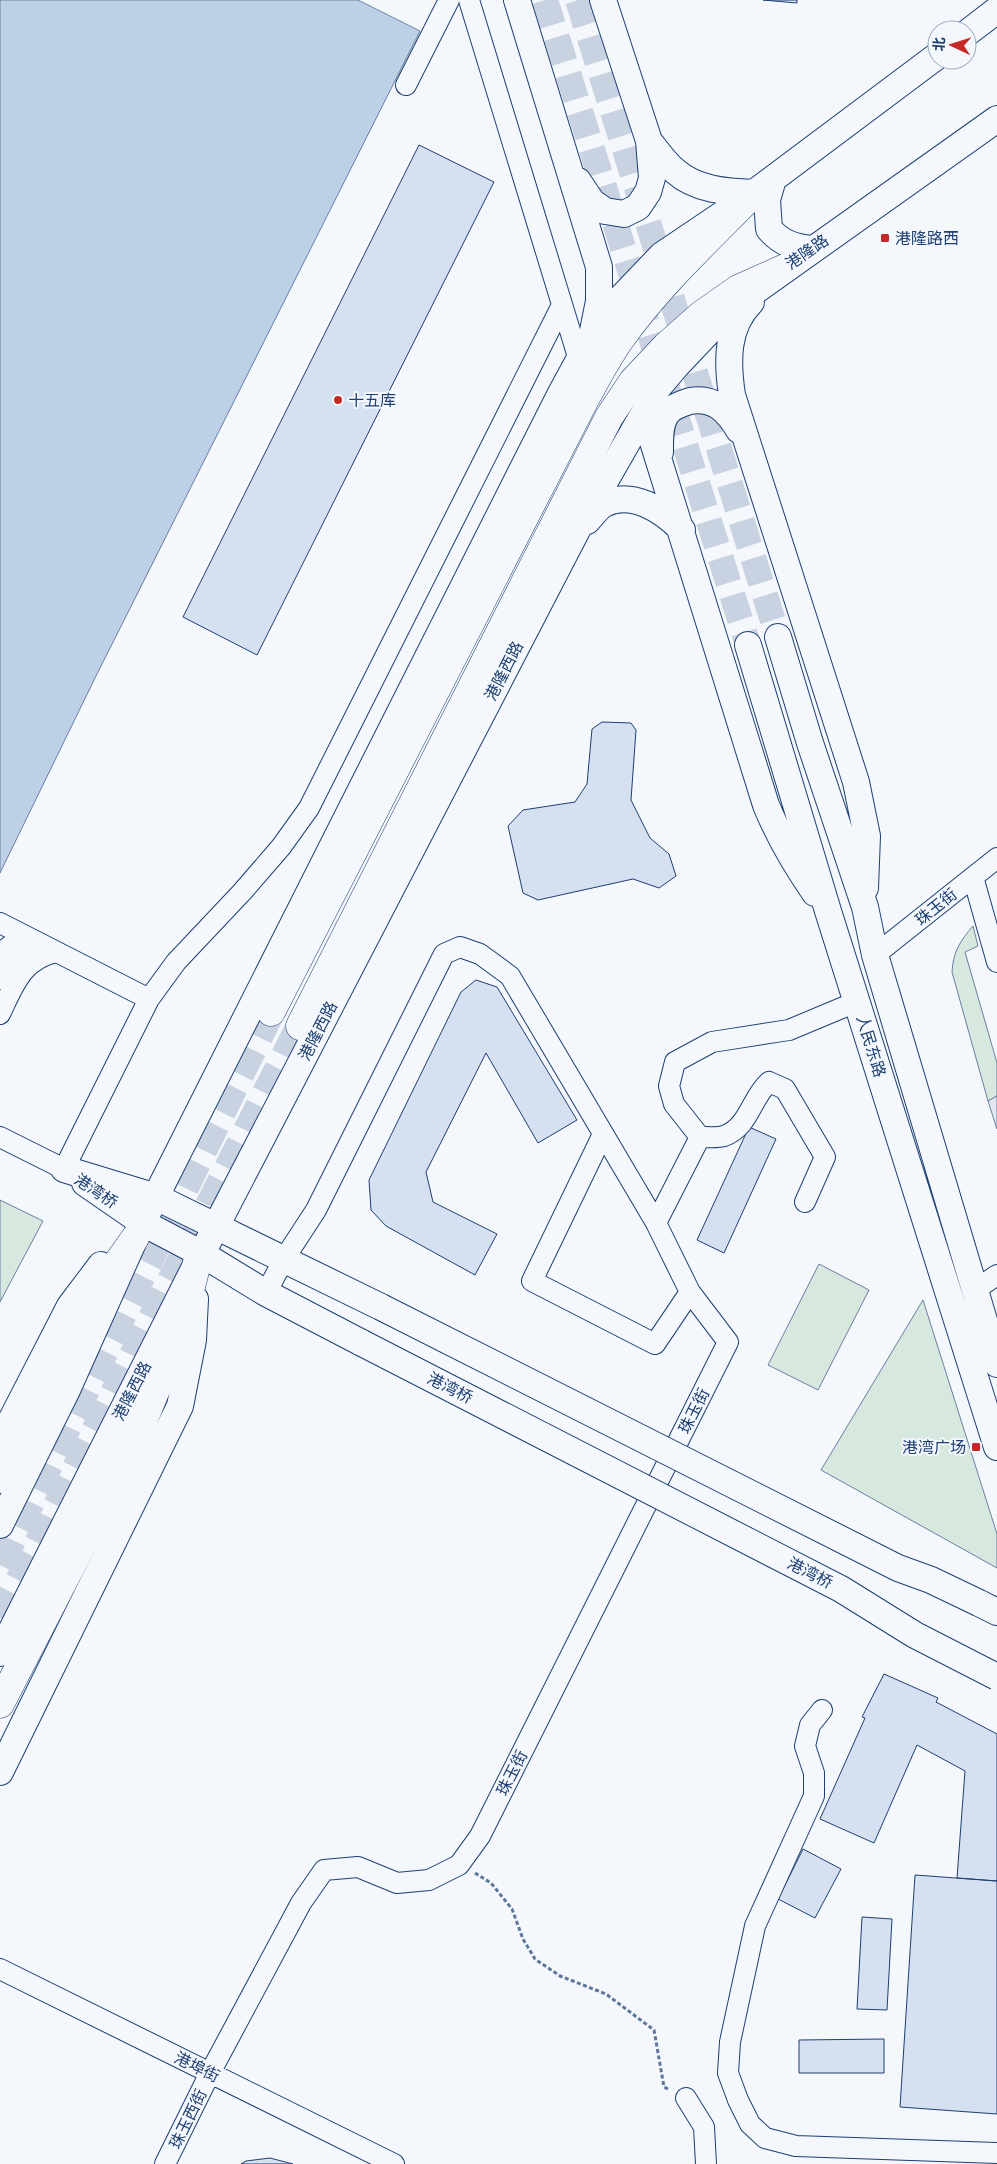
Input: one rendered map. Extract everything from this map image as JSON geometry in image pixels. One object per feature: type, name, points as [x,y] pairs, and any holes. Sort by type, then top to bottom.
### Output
[{"type":"highway","points":[[270,1012],[580,408],[592,354],[623,336],[647,306],[764,186]]},
{"type":"highway","points":[[300,1026],[609,417],[633,382],[666,346],[701,316],[738,288],[786,268]]},
{"type":"highway","points":[[0,1479],[72,1332],[139,1230]]},
{"type":"highway","points":[[0,1704],[133,1446],[180,1330],[199,1259]]},
{"type":"main road","points":[[0,1525],[67,1390],[139,1230],[560,395],[582,375],[592,354],[599,301],[599,267],[516,0]]},
{"type":"main road","points":[[569,167],[592,202],[605,211],[624,214],[638,207],[648,192],[652,178],[649,141],[603,0]]},
{"type":"main road","points":[[977,25],[997,10]]},
{"type":"main road","points":[[649,141],[675,172],[692,181],[711,188],[764,186],[927,64]]},
{"type":"main road","name":"港隆路","points":[[644,413],[649,398],[731,308],[997,119]]},
{"type":"main road","points":[[764,186],[769,229],[784,242],[797,248],[812,249]]},
{"type":"main road","points":[[786,268],[746,306],[736,324],[729,344],[728,368],[732,395],[856,782],[867,836],[865,907]]},
{"type":"main road","points":[[660,460],[660,431],[668,411],[684,402],[702,399],[718,404],[734,421],[750,448]]},
{"type":"main road","points":[[644,413],[682,530],[766,805],[791,857],[828,910]]},
{"type":"main road","name":"港隆西路","points":[[0,1653],[199,1259],[578,530],[644,413]]},
{"type":"main road","points":[[578,530],[603,504],[622,499],[656,508],[669,516],[682,530]]},
{"type":"main road","name":"人民东路","points":[[778,637],[810,743],[865,907],[875,955],[997,1364]]},
{"type":"main road","name":"人民东路","points":[[748,645],[828,910],[997,1447]]},
{"type":"main road","name":"港湾桥","points":[[64,1169],[156,1197],[381,1307],[898,1568],[931,1580],[991,1607]]},
{"type":"main road","name":"港湾桥","points":[[64,1169],[139,1230],[266,1293],[841,1588],[916,1635],[997,1677]]},
{"type":"main road","points":[[0,1442],[70,1306],[100,1267],[139,1230]]},
{"type":"main road","points":[[0,1772],[180,1406],[193,1340],[199,1259]]},
{"type":"street","points":[[406,85],[449,0]]},
{"type":"street","points":[[469,0],[562,305],[592,354]]},
{"type":"street","points":[[0,1137],[64,1169],[149,1000],[176,962],[243,891],[281,847],[309,808],[562,305]]},
{"type":"street","name":"珠玉街","points":[[875,955],[997,858]]},
{"type":"street","points":[[973,877],[997,962]]},
{"type":"street","points":[[0,923],[149,1000]]},
{"type":"street","points":[[0,953],[41,944]]},
{"type":"street","points":[[0,979],[13,961],[41,944]]},
{"type":"street","points":[[0,1014],[24,970],[34,960],[46,954],[41,944]]},
{"type":"street","points":[[266,1293],[284,1259],[316,1210],[444,954],[460,947],[480,954],[510,976],[656,1223],[690,1292],[655,1344],[532,1281],[603,1134]]},
{"type":"street","points":[[700,1137],[674,1104],[669,1086],[675,1062],[712,1042],[788,1030],[844,1007]]},
{"type":"street","points":[[700,1137],[724,1136],[743,1123],[761,1089],[769,1082],[785,1090],[824,1157],[805,1202]]},
{"type":"street","points":[[656,1223],[700,1137]]},
{"type":"street","points":[[975,1290],[997,1276]]},
{"type":"street","name":"珠玉街","points":[[210,2074],[301,1903],[324,1870],[358,1867],[397,1883],[428,1880],[459,1865],[480,1836],[728,1342],[690,1292]]},
{"type":"street","points":[[822,1710],[810,1725],[805,1746],[814,1773],[814,1796],[755,1926],[730,2042],[728,2073],[738,2100],[750,2124],[765,2138],[796,2146],[997,2153]]},
{"type":"street","name":"港埠街","points":[[0,1969],[394,2164]]},
{"type":"street","name":"珠玉西街","points":[[165,2164],[210,2074]]},
{"type":"street","points":[[686,2098],[704,2127],[706,2164]]},
{"type":"path","points":[[459,1865],[491,1883],[512,1908],[523,1939],[536,1959],[560,1976],[606,1994],[654,2030],[664,2087],[686,2098]]},
{"type":"shaded area","points":[[973,926],[978,946],[965,952],[997,1063],[997,1096],[988,1101],[952,972],[958,947]]},
{"type":"shaded area","points":[[997,1096],[997,1129],[988,1101]]},
{"type":"shaded area","points":[[0,1200],[43,1221],[0,1302]]},
{"type":"shaded area","points":[[819,1264],[869,1290],[818,1390],[768,1365]]},
{"type":"shaded area","points":[[923,1300],[997,1534],[997,1568],[821,1470]]},
{"type":"water","points":[[0,0],[358,0],[420,31],[96,676],[0,873]]},
{"type":"building","points":[[763,0],[797,0],[797,3]]},
{"type":"building","name":"十五库","points":[[419,145],[494,182],[257,655],[183,617]]},
{"type":"building","points":[[602,722],[631,723],[636,730],[631,800],[650,838],[669,854],[676,876],[659,888],[633,879],[538,900],[523,893],[508,826],[523,810],[575,802],[587,784],[592,729]]},
{"type":"building","points":[[476,980],[497,987],[577,1120],[538,1143],[486,1053],[426,1172],[433,1202],[497,1234],[475,1275],[386,1226],[371,1210],[369,1180],[461,992]]},
{"type":"building","points":[[749,1127],[776,1139],[724,1253],[697,1240]]},
{"type":"building","points":[[884,1674],[938,1698],[936,1702],[997,1734],[997,1881],[957,1878],[965,1771],[917,1745],[874,1843],[820,1819],[865,1718],[862,1717]]},
{"type":"building","points":[[803,1849],[841,1869],[815,1918],[778,1899]]},
{"type":"building","points":[[915,1875],[997,1881],[997,2114],[900,2107]]},
{"type":"building","points":[[862,1917],[892,1919],[887,2010],[857,2009]]},
{"type":"building","points":[[884,2039],[884,2073],[799,2073],[799,2040]]},
{"type":"building","points":[[270,2158],[293,2164],[241,2164],[246,2161]]},
{"type":"tunnel","points":[[545,0],[748,645]]},
{"type":"tunnel","points":[[578,0],[778,637]]},
{"type":"tunnel","points":[[0,1565],[271,1012]]},
{"type":"tunnel","points":[[0,1618],[300,1026]]},
{"type":"place","name":"港隆路西","points":[[885,238]]},
{"type":"place","name":"十五库","points":[[338,400]]},
{"type":"place","name":"港湾广场","points":[[976,1447]]}]
